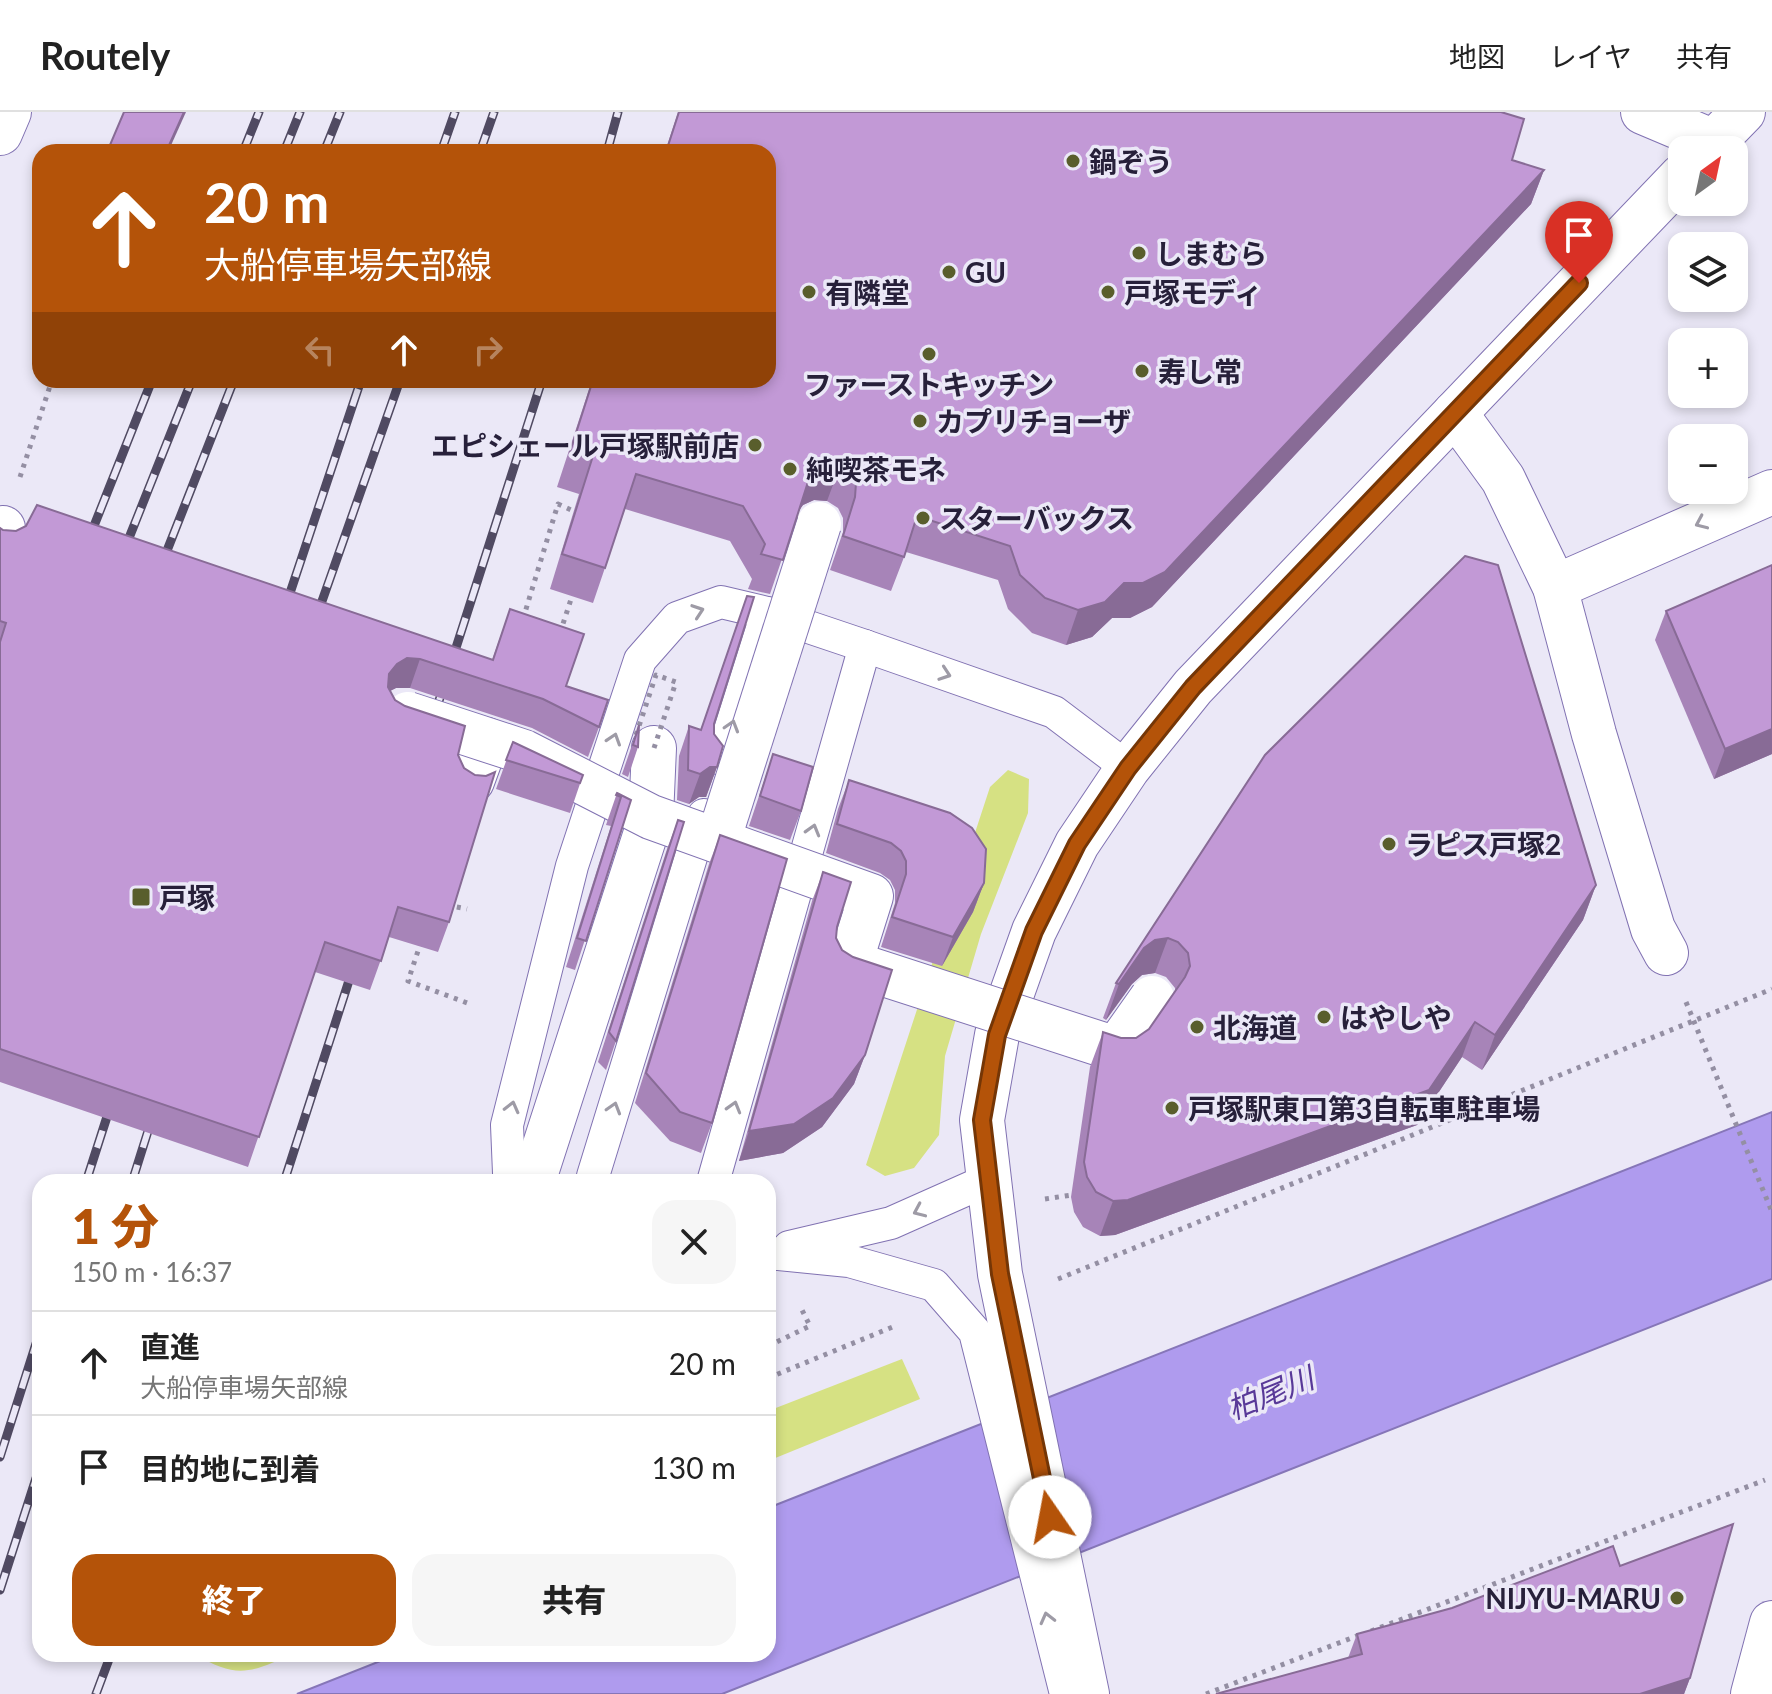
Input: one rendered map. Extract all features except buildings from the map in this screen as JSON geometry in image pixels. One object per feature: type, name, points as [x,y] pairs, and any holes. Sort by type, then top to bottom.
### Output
[{"type":"street","points":[[0,133],[9,112]]},
{"type":"street","points":[[1643,112],[1721,135]]},
{"type":"street","points":[[1087,1694],[994,1336],[1000,1274],[982,1120],[997,1035],[1034,931],[1077,844],[1128,768],[1193,687],[1668,191]]},
{"type":"street","points":[[1455,413],[1503,479],[1555,587],[1594,734],[1649,914],[1666,953]]},
{"type":"street","points":[[1555,587],[1772,492]]},
{"type":"street","points":[[718,841],[819,524]]},
{"type":"street","points":[[402,712],[524,752],[651,817],[871,896],[850,963],[1116,1049],[1152,998]]},
{"type":"street","points":[[472,781],[487,740]]},
{"type":"street","points":[[536,1174],[651,817],[645,741]]},
{"type":"street","points":[[1753,1694],[1772,1623]]},
{"type":"lane","points":[[510,1174],[507,1125],[572,866],[640,660],[677,618],[721,602],[767,613],[1054,712],[1128,768]]},
{"type":"lane","points":[[594,1174],[767,613]]},
{"type":"lane","points":[[715,1174],[865,646]]},
{"type":"lane","points":[[776,1250],[891,1223],[990,1179]]},
{"type":"lane","points":[[776,1253],[849,1261],[934,1285],[994,1336],[1066,1694]]},
{"type":"path","points":[[1,532],[49,388]]},
{"type":"path","points":[[521,625],[558,504],[584,515]]},
{"type":"path","points":[[559,637],[578,579]]},
{"type":"path","points":[[656,675],[676,682],[645,741],[656,675]]},
{"type":"path","points":[[449,893],[446,905],[467,909]]},
{"type":"path","points":[[425,931],[408,981],[470,1004]]},
{"type":"path","points":[[1058,1279],[1772,989]]},
{"type":"path","points":[[1694,1020],[1772,1212]]},
{"type":"path","points":[[1044,1199],[1090,1192]]},
{"type":"path","points":[[776,1342],[810,1326],[802,1310]]},
{"type":"path","points":[[776,1375],[896,1325]]},
{"type":"path","points":[[1206,1694],[1765,1480]]},
{"type":"green space","points":[[1008,770],[1029,779],[1028,813],[981,934],[945,1056],[939,1135],[914,1168],[885,1176],[866,1165],[990,787]]},
{"type":"green space","points":[[902,1359],[920,1399],[776,1458],[776,1408]]},
{"type":"green space","points":[[209,1662],[274,1662],[255,1669],[222,1668]]},
{"type":"water","name":"柏尾川","points":[[1772,1112],[1772,1279],[722,1694],[297,1694],[378,1662],[776,1662],[776,1505]]},
{"type":"railway","points":[[246,144],[259,112]]},
{"type":"railway","points":[[287,144],[300,112]]},
{"type":"railway","points":[[327,144],[340,112]]},
{"type":"railway","points":[[444,144],[455,112]]},
{"type":"railway","points":[[483,144],[494,112]]},
{"type":"railway","points":[[609,144],[618,112]]},
{"type":"railway","points":[[86,546],[149,388]]},
{"type":"railway","points":[[121,558],[189,388]]},
{"type":"railway","points":[[159,571],[231,388]]},
{"type":"railway","points":[[284,611],[358,388]]},
{"type":"railway","points":[[315,621],[397,388]]},
{"type":"railway","points":[[427,738],[539,388]]},
{"type":"railway","points":[[287,1174],[355,962]]},
{"type":"railway","points":[[89,1174],[113,1098]]},
{"type":"railway","points":[[135,1174],[154,1112]]},
{"type":"railway","points":[[0,1457],[32,1356]]},
{"type":"railway","points":[[0,1590],[32,1491]]},
{"type":"railway","points":[[96,1694],[108,1662]]},
{"type":"place","name":"鍋ぞう","points":[[1073,161]]},
{"type":"place","name":"しまむら","points":[[1139,253]]},
{"type":"place","name":"GU","points":[[949,272]]},
{"type":"place","name":"有隣堂","points":[[809,292]]},
{"type":"place","name":"戸塚モディ","points":[[1108,292]]},
{"type":"place","name":"ファーストキッチン","points":[[929,354]]},
{"type":"place","name":"寿し常","points":[[1142,371]]},
{"type":"place","name":"カプリチョーザ","points":[[920,421]]},
{"type":"place","name":"エピシェール戸塚駅前店","points":[[755,445]]},
{"type":"place","name":"純喫茶モネ","points":[[790,469]]},
{"type":"place","name":"スターバックス","points":[[923,518]]},
{"type":"place","name":"ラピス戸塚2","points":[[1389,844]]},
{"type":"place","name":"戸塚","points":[[141,897]]},
{"type":"place","name":"はやしや","points":[[1324,1017]]},
{"type":"place","name":"北海道","points":[[1197,1027]]},
{"type":"place","name":"戸塚駅東口第3自転車駐車場","points":[[1172,1108]]},
{"type":"place","name":"NIJYU-MARU","points":[[1677,1598]]},
{"type":"route","points":[[1050,1517],[1000,1274],[982,1120],[997,1035],[1034,931],[1077,844],[1128,768],[1193,687],[1579,283]]}]
